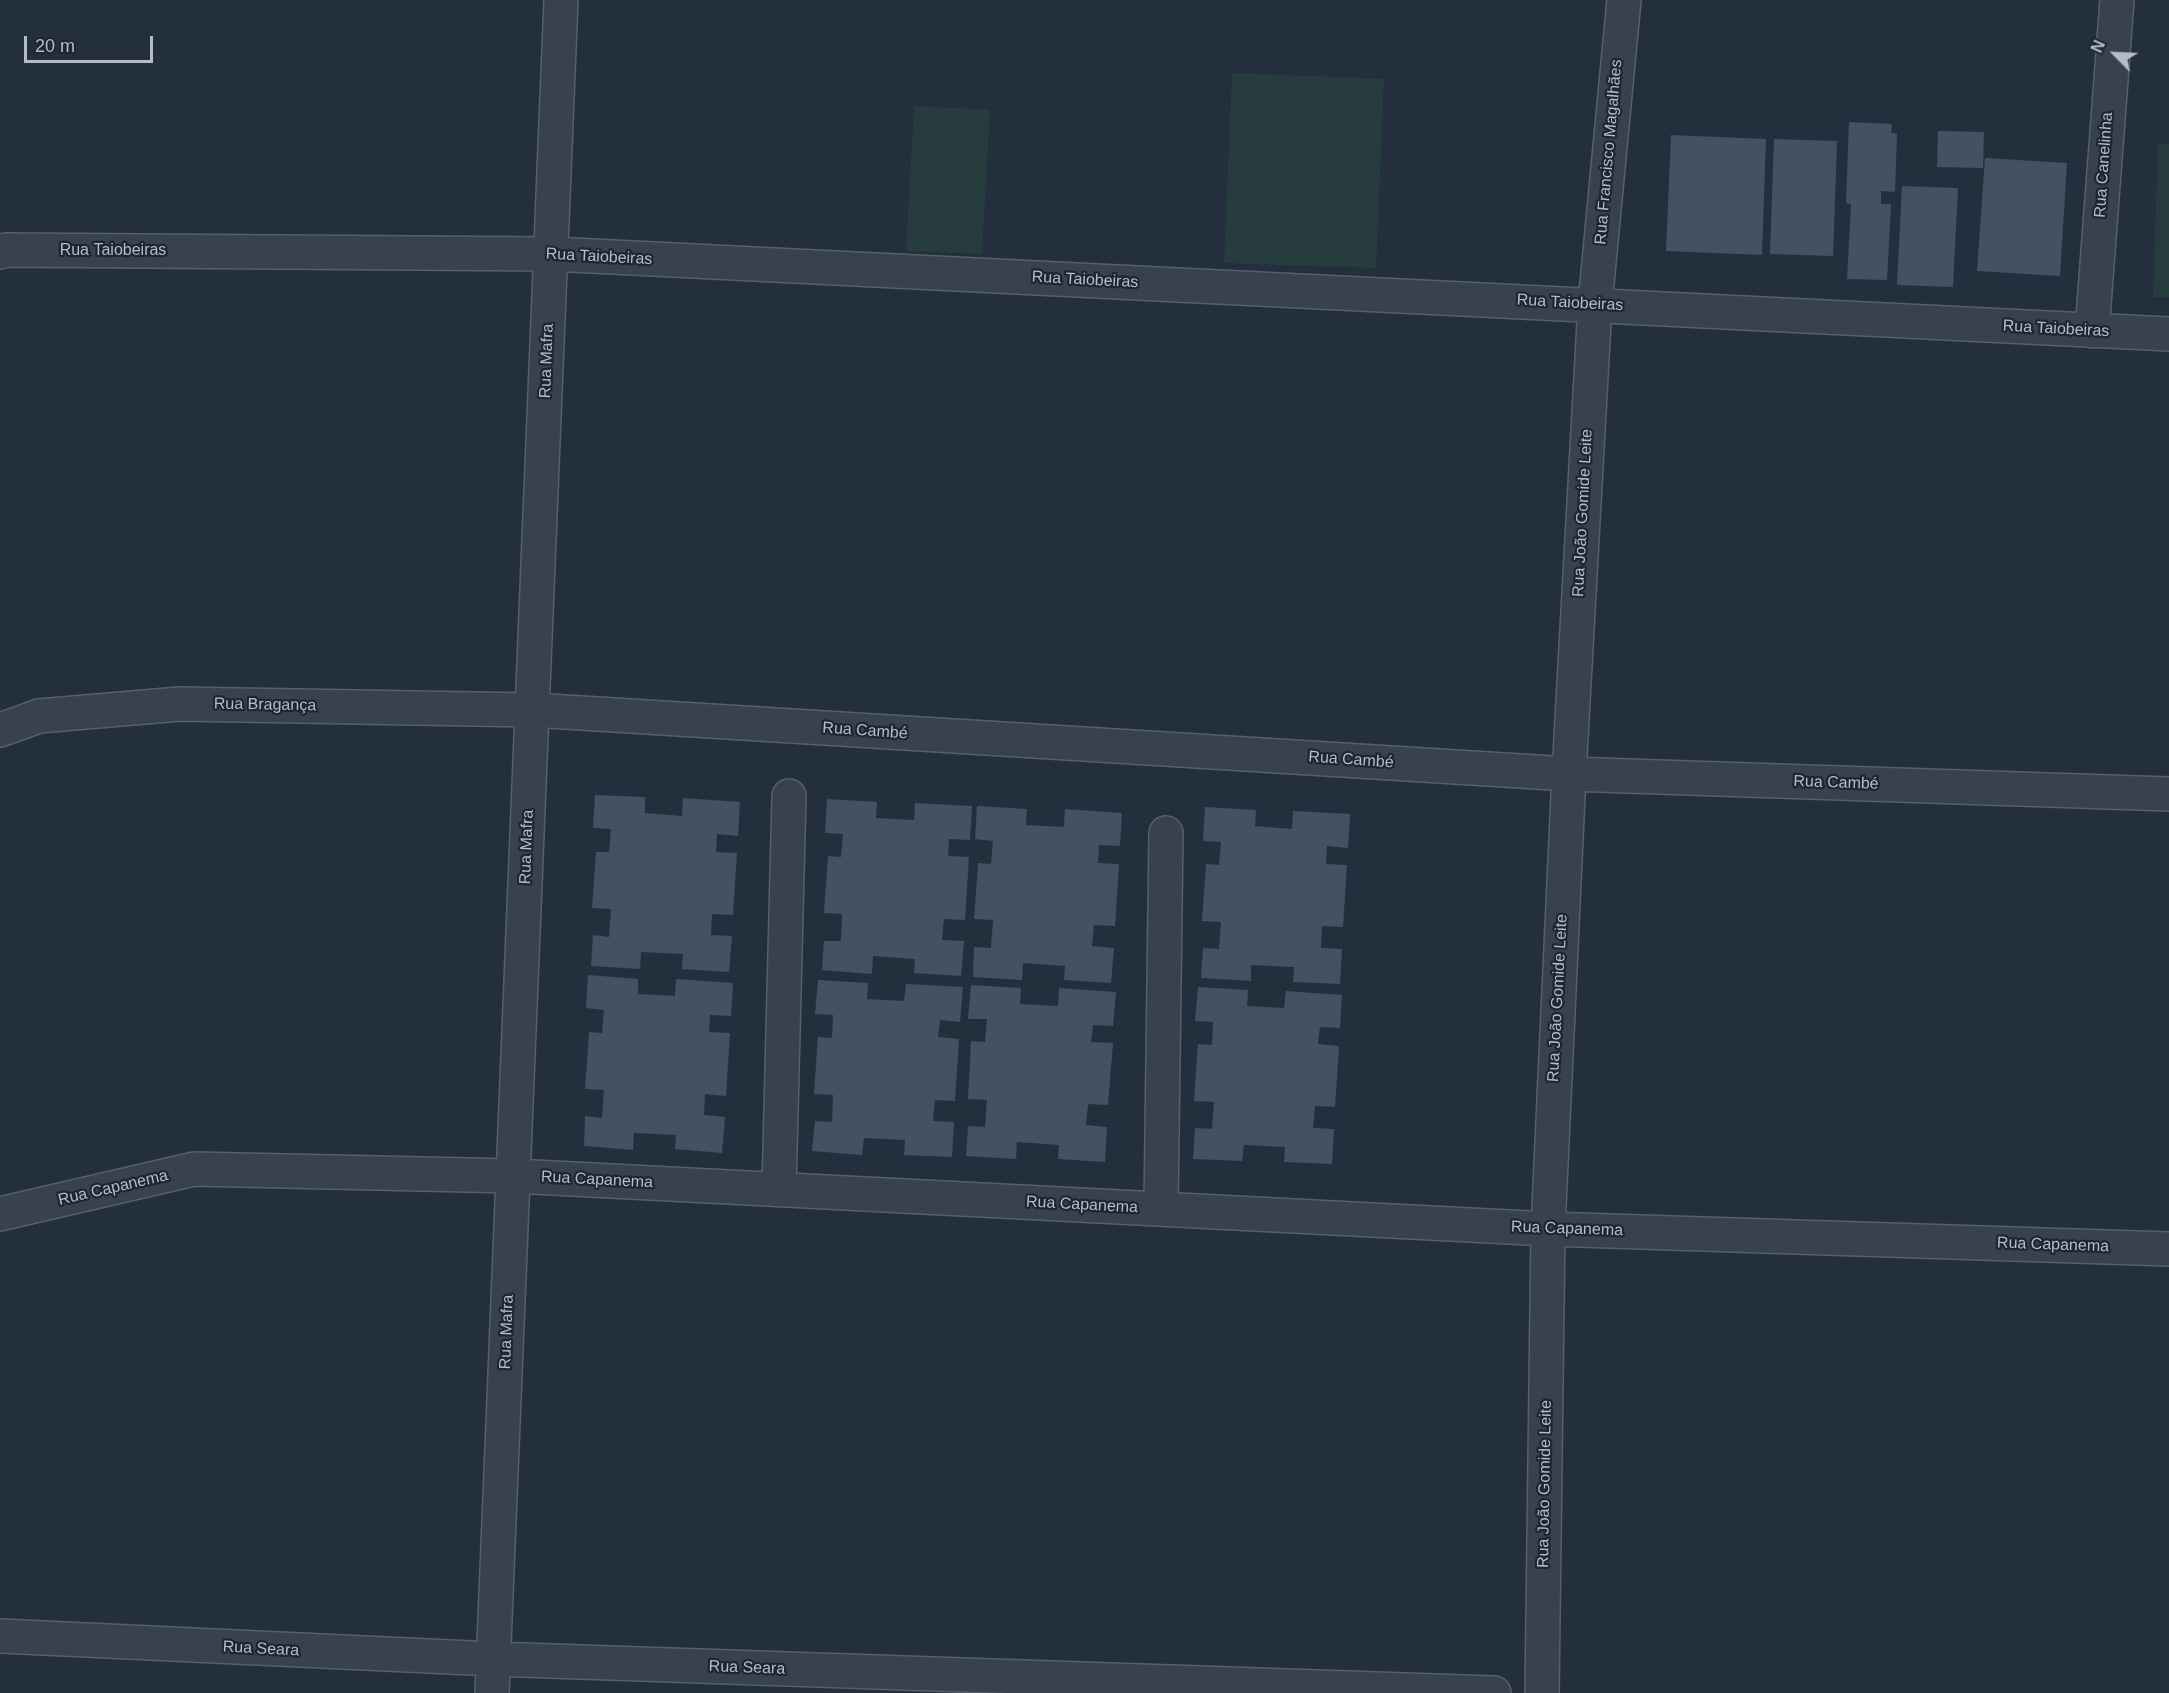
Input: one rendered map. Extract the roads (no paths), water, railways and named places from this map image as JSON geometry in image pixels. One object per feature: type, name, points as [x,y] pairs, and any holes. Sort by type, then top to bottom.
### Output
[{"type":"street","name":"Rua Mafra","points":[[492,1693],[561,0]]},
{"type":"street","name":"Rua Francisco Magalhães","points":[[1595,304],[1624,0]]},
{"type":"street","name":"Rua Canelinha","points":[[2092,331],[2117,0]]},
{"type":"street","name":"Rua Taiobeiras","points":[[0,252],[18,250],[552,254],[2169,334]]},
{"type":"street","name":"Rua João Gomide Leite","points":[[1542,1693],[1548,1229],[1569,774],[1595,304]]},
{"type":"street","name":"Rua Bragança","points":[[0,730],[39,716],[180,704],[533,710]]},
{"type":"street","name":"Rua Cambé","points":[[533,710],[1569,774],[2169,794]]},
{"type":"street","points":[[779,1189],[789,796]]},
{"type":"street","points":[[1161,1209],[1166,833]]},
{"type":"street","name":"Rua Capanema","points":[[0,1214],[194,1169],[514,1176],[1548,1229],[2169,1249]]},
{"type":"street","name":"Rua Seara","points":[[0,1636],[493,1659],[1494,1693]]}]
